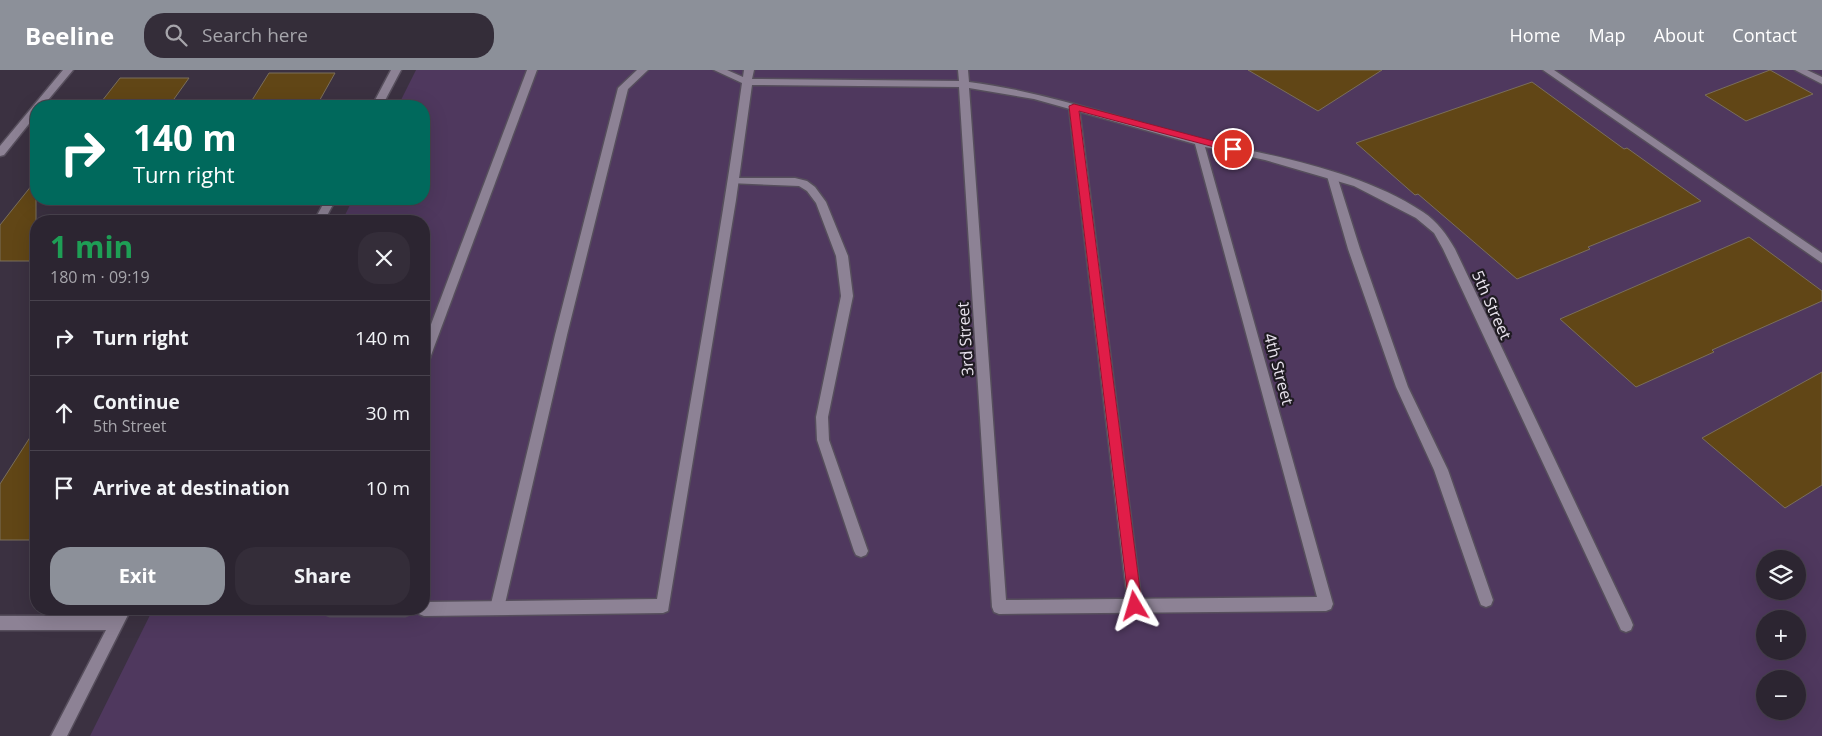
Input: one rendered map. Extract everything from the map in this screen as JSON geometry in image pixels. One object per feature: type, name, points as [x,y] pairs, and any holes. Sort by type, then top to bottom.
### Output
[{"type":"street","points":[[44,100],[68,70]]},
{"type":"street","points":[[380,100],[396,70]]},
{"type":"street","points":[[430,342],[532,70]]},
{"type":"street","points":[[496,608],[561,335],[623,88],[643,70]]},
{"type":"street","points":[[430,608],[663,606],[733,181],[748,76],[719,70]]},
{"type":"street","name":"3rd Street","points":[[963,70],[1000,607],[1135,606]]},
{"type":"street","points":[[1548,70],[1822,259]]},
{"type":"street","points":[[1800,70],[1822,81]]},
{"type":"street","name":"5th Street","points":[[748,76],[819,84],[964,84],[996,88],[1074,106],[1200,142],[1266,157],[1332,176],[1358,184],[1420,215],[1438,230],[1449,249],[1502,366],[1626,625]]},
{"type":"street","points":[[1074,106],[1135,606]]},
{"type":"street","points":[[0,153],[30,117]]},
{"type":"street","name":"4th Street","points":[[1135,606],[1326,604],[1200,142]]},
{"type":"street","points":[[1332,176],[1354,249],[1402,387],[1441,470],[1486,600]]},
{"type":"street","points":[[733,181],[795,181],[803,183],[811,189],[821,202],[842,256],[847,296],[822,417],[822,432],[823,440],[861,551]]},
{"type":"street","points":[[59,736],[121,615]]},
{"type":"street","points":[[0,623],[117,623]]},
{"type":"shaded area","points":[[416,70],[1822,70],[1822,736],[90,736],[150,615],[430,615],[430,215],[345,215],[350,205],[430,205],[430,100],[401,100]]},
{"type":"building","points":[[1248,70],[1382,70],[1318,111]]},
{"type":"building","points":[[1770,70],[1813,94],[1746,121],[1705,95]]},
{"type":"building","points":[[269,73],[335,73],[320,100],[252,100]]},
{"type":"building","points":[[120,78],[189,78],[173,100],[103,100]]},
{"type":"building","points":[[1532,82],[1624,149],[1627,148],[1701,201],[1588,247],[1590,249],[1517,279],[1418,194],[1415,195],[1356,143]]},
{"type":"building","points":[[30,188],[30,205],[36,205],[36,215],[30,215],[30,261],[0,261],[0,225]]},
{"type":"building","points":[[1749,237],[1822,291],[1822,301],[1712,350],[1714,352],[1636,387],[1560,319]]},
{"type":"building","points":[[1822,372],[1822,485],[1785,508],[1702,438]]},
{"type":"building","points":[[30,437],[30,540],[0,540],[0,484]]},
{"type":"route","points":[[1135,606],[1074,106],[1200,142],[1233,149]]}]
